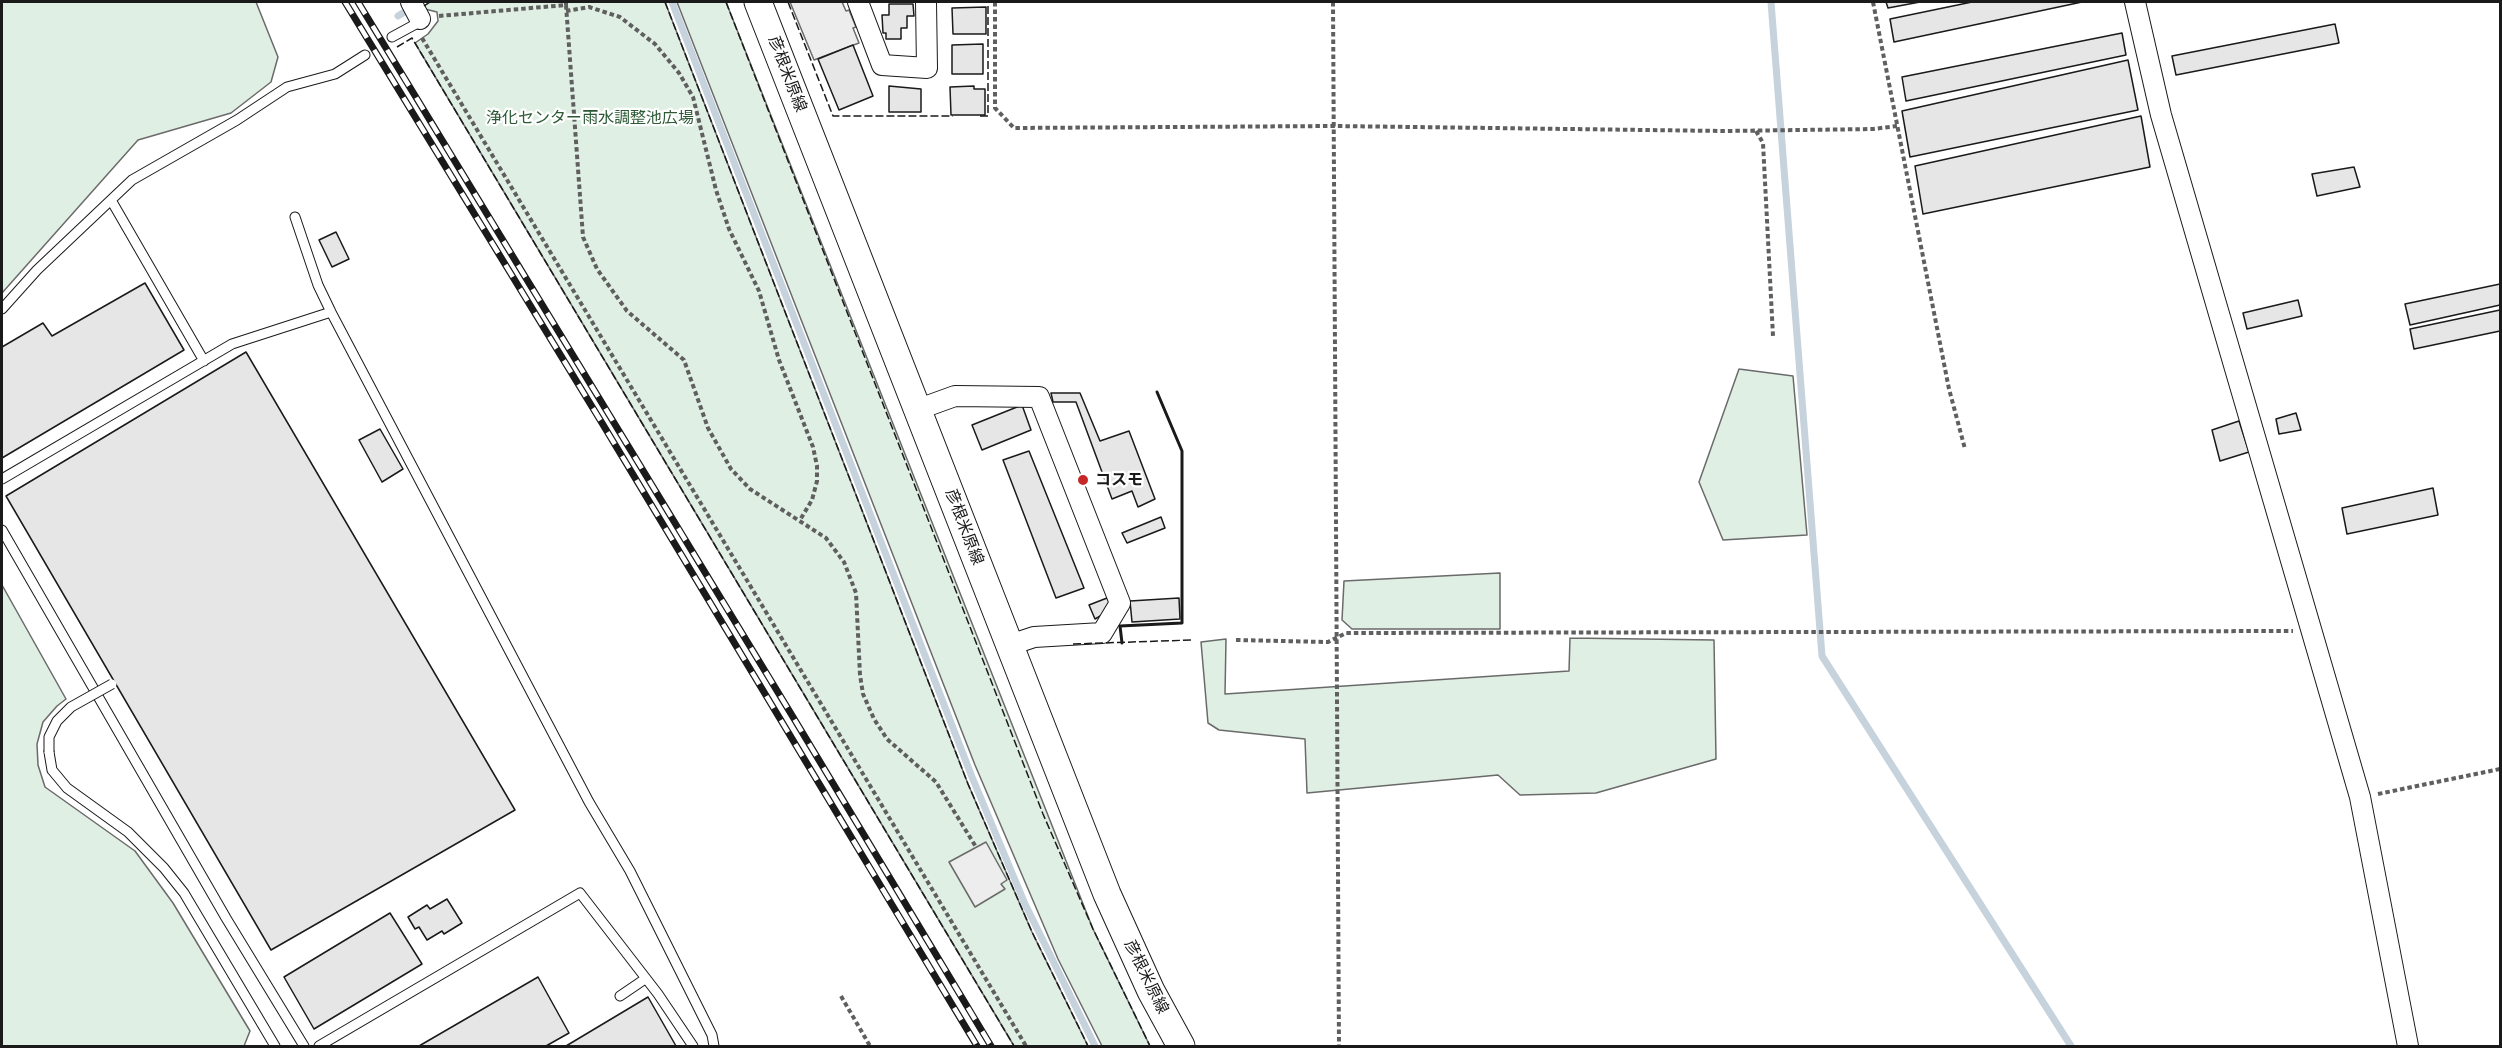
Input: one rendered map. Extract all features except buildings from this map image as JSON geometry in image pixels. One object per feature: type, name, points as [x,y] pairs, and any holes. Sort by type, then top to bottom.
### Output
[{"type":"main road","name":"彦根米原線","points":[[758,2],[1107,894],[1151,991],[1181,1047]]},
{"type":"street","points":[[858,2],[882,65],[927,68],[926,2]]},
{"type":"street","points":[[2135,2],[2161,115],[2360,797],[2408,1047]]},
{"type":"street","points":[[919,409],[955,396],[1039,397],[1120,603],[1102,633],[1034,637],[1010,645]]},
{"type":"lane","points":[[392,37],[420,15]]},
{"type":"lane","points":[[2,309],[37,270],[132,180],[237,120],[287,87],[335,74],[365,55]]},
{"type":"lane","points":[[111,200],[204,361]]},
{"type":"lane","points":[[296,217],[318,285],[584,792],[630,871],[712,1035],[714,1047]]},
{"type":"lane","points":[[2,479],[232,344],[332,312]]},
{"type":"lane","points":[[2,530],[226,918],[304,1047]]},
{"type":"lane","points":[[112,684],[71,707],[57,721],[50,737],[49,752],[52,770],[67,788],[128,832],[164,868],[184,893],[275,1047]]},
{"type":"lane","points":[[319,1047],[580,893],[658,994],[693,1047]]},
{"type":"lane","points":[[620,996],[645,979]]},
{"type":"path","points":[[995,2],[996,108],[1014,128],[1335,126],[1790,130],[1898,126]]},
{"type":"path","points":[[1333,2],[1339,1047]]},
{"type":"path","points":[[1873,2],[1949,389],[1965,449]]},
{"type":"path","points":[[976,847],[936,782],[888,739],[874,719],[863,694],[856,593],[844,562],[826,538],[750,489],[731,469],[708,428],[684,360],[627,311],[597,269],[587,249],[583,237],[566,3],[420,15],[1026,1047]]},
{"type":"path","points":[[566,11],[589,8],[620,17],[655,44],[679,73],[693,97],[716,190],[729,229],[759,291],[779,360],[813,447],[817,481],[812,500],[800,520]]},
{"type":"path","points":[[1756,130],[1763,143],[1773,336]]},
{"type":"path","points":[[1236,640],[1328,642],[1346,633],[2312,631]]},
{"type":"path","points":[[2360,797],[2500,769]]},
{"type":"path","points":[[841,996],[870,1047]]},
{"type":"green space","points":[[2,2],[256,2],[278,57],[271,82],[231,113],[138,140],[2,293]]},
{"type":"green space","name":"浄化センター雨水調整池広場","points":[[430,2],[665,2],[968,784],[1032,932],[1088,1046],[1014,1046],[415,43],[428,34],[438,21],[437,12],[425,9],[424,6]]},
{"type":"green space","points":[[677,2],[726,2],[1093,929],[1150,1046],[1102,1046],[1058,959],[975,765]]},
{"type":"green space","points":[[1739,369],[1793,376],[1807,535],[1723,540],[1699,482]]},
{"type":"green space","points":[[1500,573],[1500,629],[1352,629],[1342,620],[1344,581]]},
{"type":"green space","points":[[2,585],[66,699],[43,722],[37,744],[38,765],[45,787],[135,851],[173,903],[250,1031],[244,1046],[2,1046]]},
{"type":"green space","points":[[1570,638],[1714,640],[1716,759],[1596,793],[1520,795],[1498,775],[1307,793],[1305,739],[1219,730],[1208,723],[1201,642],[1226,639],[1225,694],[1569,671]]},
{"type":"shaded area","points":[[790,2],[842,2],[846,11],[849,10],[859,43],[814,60]]},
{"type":"shaded area","points":[[986,842],[1007,880],[1001,884],[1005,889],[975,907],[949,862]]},
{"type":"waterway","points":[[672,2],[972,777],[1025,904],[1095,1046]]},
{"type":"waterway","points":[[1771,2],[1822,656],[2071,1046]]},
{"type":"waterway","points":[[398,16],[406,11]]},
{"type":"railway","points":[[345,2],[602,423],[977,1046]]},
{"type":"railway","points":[[358,2],[991,1046]]},
{"type":"fence","points":[[424,6],[430,2],[443,2]]},
{"type":"fence","points":[[665,2],[968,784],[1032,932],[1088,1046]]},
{"type":"fence","points":[[726,2],[1043,814],[1093,929],[1150,1046]]},
{"type":"fence","points":[[788,2],[833,116],[953,116]]},
{"type":"fence","points":[[980,116],[988,116],[988,2]]},
{"type":"fence","points":[[397,47],[412,38],[1014,1046]]},
{"type":"fence","points":[[1073,644],[1191,640]]},
{"type":"wall","points":[[1122,643],[1120,626],[1182,623],[1182,451],[1157,392]]},
{"type":"place","name":"コスモ","points":[[1083,480]]}]
